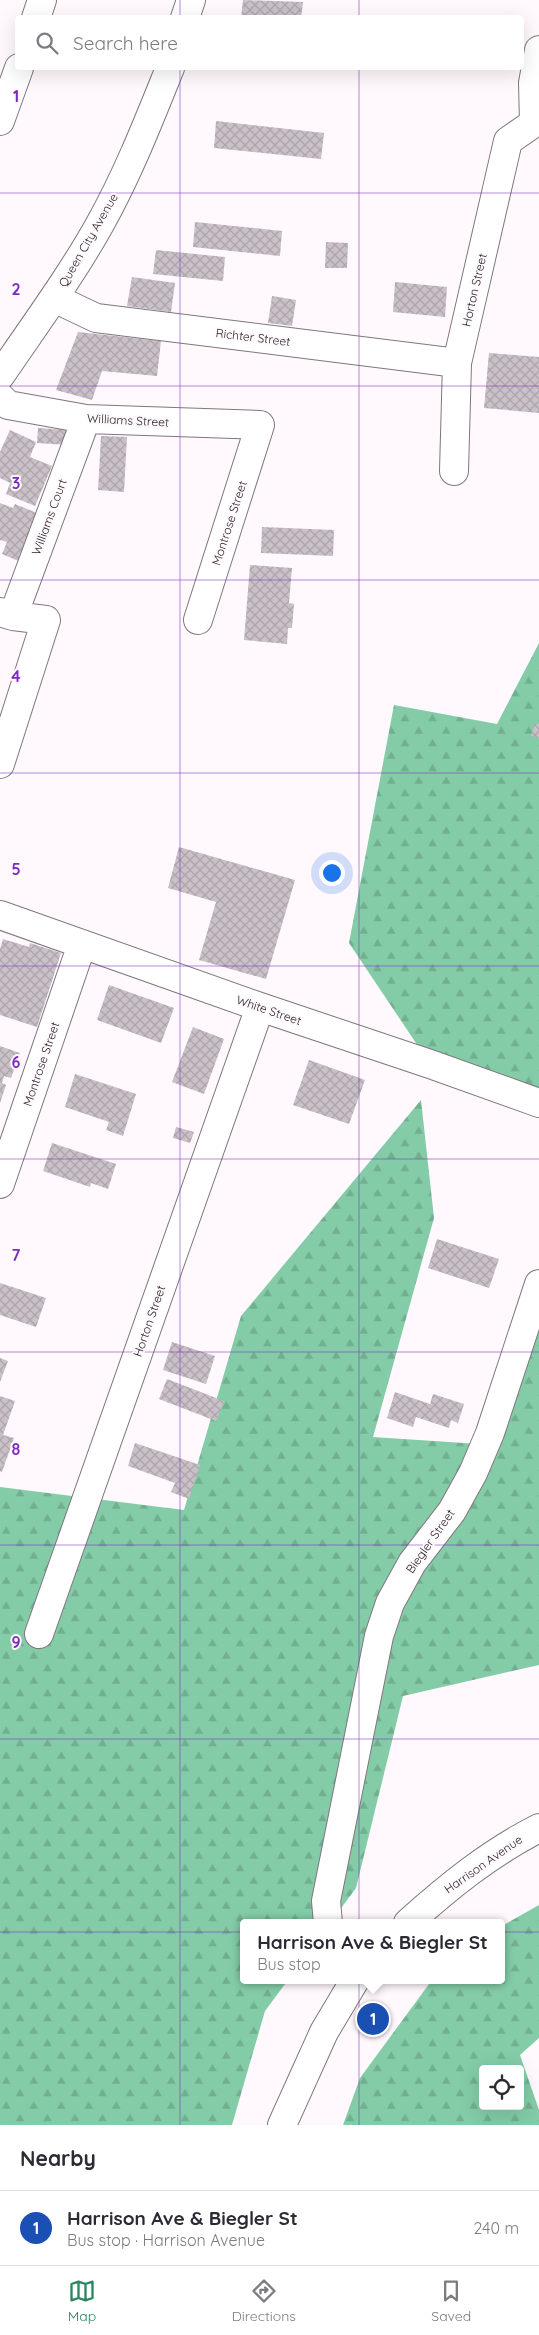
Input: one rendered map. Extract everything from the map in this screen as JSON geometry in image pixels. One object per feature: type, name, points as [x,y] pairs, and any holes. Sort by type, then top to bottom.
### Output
[{"type":"street","points":[[37,15],[42,0]]},
{"type":"street","points":[[186,15],[191,0]]},
{"type":"street","points":[[536,123],[533,83],[539,50]]},
{"type":"street","points":[[0,121],[18,70]]},
{"type":"street","name":"Queen City Avenue","points":[[0,376],[54,298],[100,224],[139,146],[169,70]]},
{"type":"street","name":"Horton Street","points":[[454,471],[457,363],[508,141],[536,123]]},
{"type":"street","name":"Richter Street","points":[[54,298],[96,318],[457,363]]},
{"type":"street","name":"Williams Street","points":[[0,397],[8,405],[86,419],[260,425]]},
{"type":"street","name":"Williams Court","points":[[6,614],[86,419]]},
{"type":"street","name":"Montrose Street","points":[[198,620],[260,425]]},
{"type":"street","points":[[0,764],[46,620],[6,614]]},
{"type":"street","name":"White Street","points":[[0,915],[260,1008],[430,1064],[539,1104]]},
{"type":"street","name":"Montrose Street","points":[[0,1184],[82,944]]},
{"type":"street","name":"Horton Street","points":[[39,1634],[260,1008]]},
{"type":"street","name":"Biegler Street","points":[[328,1919],[326,1901],[379,1636],[390,1603],[412,1564],[452,1511],[474,1473],[490,1433],[539,1284]]},
{"type":"street","name":"Harrison Avenue","points":[[412,1919],[455,1880],[509,1843],[539,1828]]},
{"type":"street","points":[[282,2125],[324,2032],[351,1984]]},
{"type":"green space","points":[[539,643],[539,1103],[430,1064],[349,943],[394,705],[497,724]]},
{"type":"green space","points":[[421,1100],[434,1218],[373,1437],[494,1445],[539,1329],[539,1665],[403,1696],[356,1888],[333,1919],[240,1919],[240,1984],[285,1984],[265,2011],[232,2125],[0,2125],[0,1487],[184,1510],[241,1316]]},
{"type":"green space","points":[[539,1905],[539,2038],[520,2055],[523,2065],[479,2065],[479,2110],[524,2110],[524,2067],[539,2110],[539,2125],[343,2125],[360,2078],[429,1984],[505,1984],[505,1924]]},
{"type":"building","points":[[243,0],[303,2],[301,15],[241,15]]},
{"type":"building","points":[[216,121],[324,133],[321,159],[214,148]]},
{"type":"building","points":[[195,222],[282,231],[280,256],[193,247]]},
{"type":"building","points":[[326,242],[348,243],[347,268],[325,268]]},
{"type":"building","points":[[156,250],[225,257],[223,281],[153,274]]},
{"type":"building","points":[[132,277],[175,283],[171,312],[127,306]]},
{"type":"building","points":[[395,282],[447,287],[445,317],[393,312]]},
{"type":"building","points":[[272,296],[296,300],[292,326],[268,323]]},
{"type":"building","points":[[78,332],[161,341],[157,376],[102,371],[92,400],[56,390]]},
{"type":"building","points":[[489,353],[539,357],[539,413],[484,408]]},
{"type":"building","points":[[38,428],[69,430],[68,445],[37,443]]},
{"type":"building","points":[[10,430],[36,442],[30,457],[52,466],[35,506],[6,494],[10,483],[0,478],[0,452]]},
{"type":"building","points":[[101,436],[127,437],[124,492],[98,490]]},
{"type":"building","points":[[0,503],[13,508],[15,504],[42,515],[23,563],[2,554],[7,542],[0,540]]},
{"type":"building","points":[[262,527],[334,530],[333,556],[261,553]]},
{"type":"building","points":[[250,565],[292,568],[289,603],[294,604],[292,628],[288,628],[287,644],[244,640]]},
{"type":"building","points":[[535,723],[539,724],[539,738],[531,736]]},
{"type":"building","points":[[179,847],[295,880],[266,979],[199,960],[216,902],[168,888]]},
{"type":"building","points":[[3,939],[29,947],[30,943],[61,953],[37,1027],[0,1015],[0,949]]},
{"type":"building","points":[[109,985],[174,1008],[161,1043],[97,1020]]},
{"type":"building","points":[[193,1027],[224,1039],[204,1094],[172,1082]]},
{"type":"building","points":[[0,1046],[20,1053],[11,1078],[4,1076],[2,1083],[6,1085],[0,1103]]},
{"type":"building","points":[[309,1060],[365,1080],[349,1124],[293,1105]]},
{"type":"building","points":[[75,1074],[136,1094],[123,1136],[106,1130],[109,1122],[65,1107]]},
{"type":"building","points":[[176,1127],[194,1132],[190,1143],[173,1138]]},
{"type":"building","points":[[52,1143],[116,1164],[108,1189],[91,1183],[90,1187],[43,1171]]},
{"type":"building","points":[[437,1239],[499,1259],[489,1288],[428,1268]]},
{"type":"building","points":[[0,1283],[46,1298],[36,1327],[0,1315]]},
{"type":"building","points":[[172,1342],[215,1356],[206,1384],[163,1370]]},
{"type":"building","points":[[0,1358],[8,1361],[0,1382]]},
{"type":"building","points":[[167,1379],[224,1401],[216,1421],[159,1399]]},
{"type":"building","points":[[395,1392],[430,1404],[433,1394],[464,1404],[458,1423],[451,1420],[449,1428],[416,1417],[413,1427],[387,1418]]},
{"type":"building","points":[[0,1396],[15,1401],[3,1435],[14,1438],[2,1472],[0,1471]]},
{"type":"building","points":[[135,1443],[200,1465],[189,1499],[171,1492],[175,1483],[128,1466]]},
{"type":"place","name":"Harrison Ave & Biegler St","points":[[373,2019]]}]
